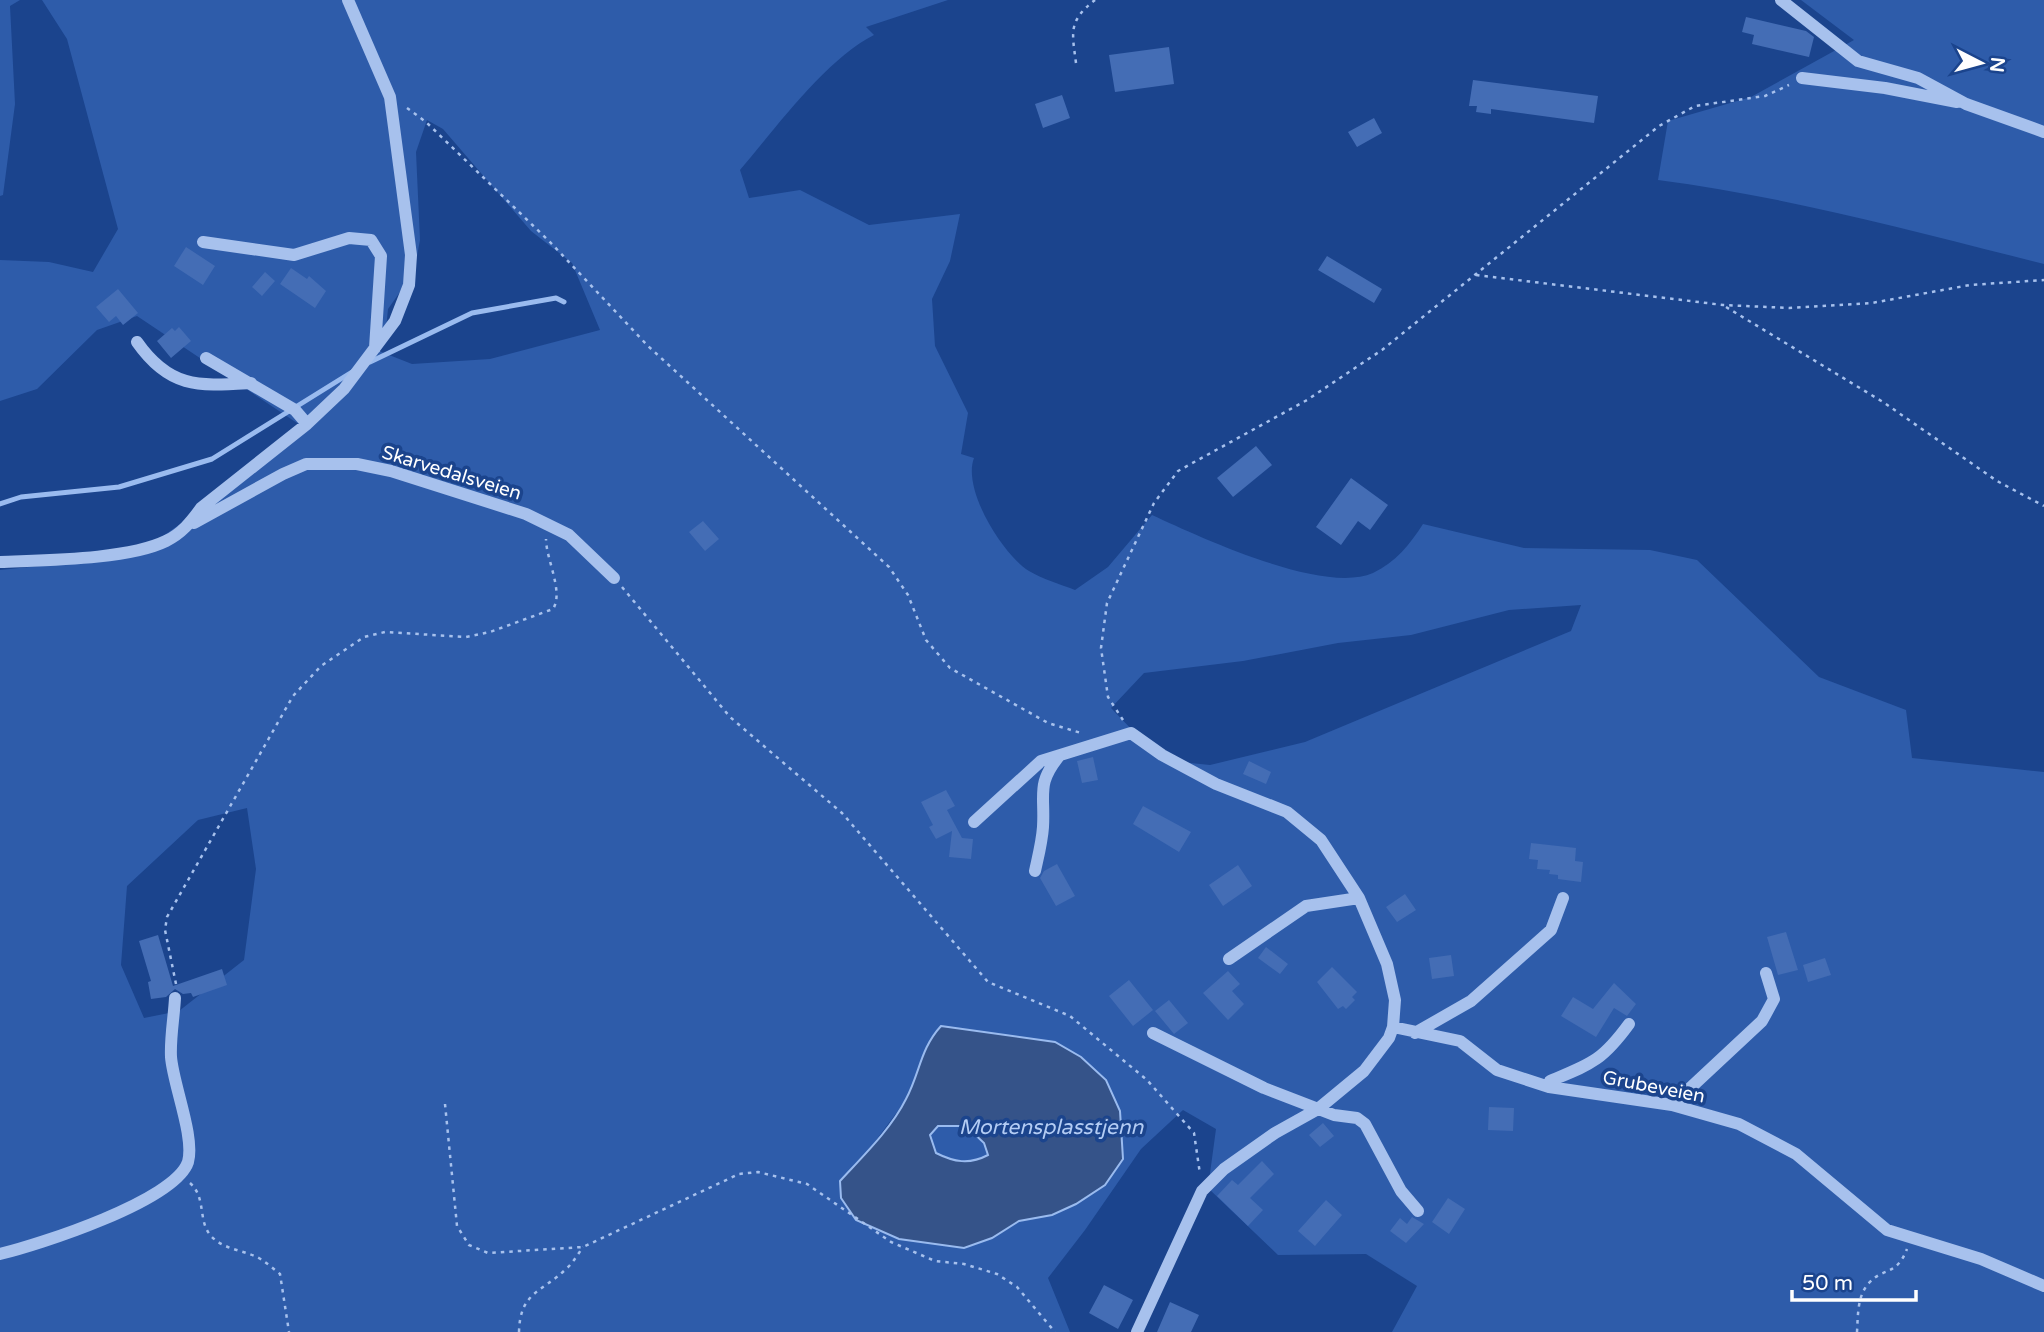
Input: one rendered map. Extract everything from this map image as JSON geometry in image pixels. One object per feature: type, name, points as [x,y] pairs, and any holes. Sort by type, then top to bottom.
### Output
[{"type":"street","name":"Skarvedalsveien","points":[[188,527],[201,508],[307,424],[344,389],[395,321],[409,285],[411,255],[390,97],[348,0]]},
{"type":"street","points":[[1781,0],[1858,61],[1918,78],[1966,103],[2044,132]]},
{"type":"street","points":[[1802,78],[1885,88],[1966,103]]},
{"type":"street","points":[[203,242],[294,255],[349,238],[371,240],[381,256],[380,317],[375,351]]},
{"type":"street","points":[[137,342],[158,368],[177,380],[192,384],[251,383]]},
{"type":"street","points":[[206,358],[295,410],[307,424]]},
{"type":"street","name":"Skarvedalsveien","points":[[0,562],[119,553],[165,542],[283,474],[306,464],[324,463],[357,464],[391,471],[526,514],[569,535],[614,578]]},
{"type":"street","points":[[974,822],[1041,761],[1131,733],[1162,755],[1216,784],[1287,812],[1321,840],[1359,898],[1387,964],[1395,1000],[1393,1027],[1389,1038],[1364,1071],[1318,1109],[1275,1133],[1234,1162],[1202,1191],[1137,1332]]},
{"type":"street","points":[[1035,871],[1043,827],[1041,787],[1045,774],[1060,755]]},
{"type":"street","points":[[1229,959],[1250,947],[1289,915],[1306,906],[1359,898]]},
{"type":"street","points":[[1415,1033],[1471,1001],[1551,930],[1563,898]]},
{"type":"street","points":[[1672,1105],[1762,1021],[1774,999],[1766,973]]},
{"type":"street","points":[[0,1254],[97,1223],[126,1209],[180,1174],[188,1161],[186,1129],[171,1057],[175,998]]},
{"type":"street","points":[[1549,1087],[1550,1081],[1594,1062],[1607,1053],[1629,1024]]},
{"type":"street","name":"Grubeveien","points":[[1393,1027],[1460,1041],[1497,1070],[1549,1087],[1672,1105],[1738,1124],[1796,1154],[1887,1230],[1912,1240],[1981,1259],[2044,1286]]},
{"type":"street","points":[[1153,1033],[1264,1088],[1318,1109],[1357,1118],[1365,1124],[1401,1191],[1418,1211]]},
{"type":"path","points":[[1076,63],[1072,29],[1085,7],[1095,0]]},
{"type":"path","points":[[1131,733],[1108,697],[1101,648],[1107,603],[1154,503],[1178,471],[1307,400],[1382,350],[1659,126],[1695,106],[1765,96],[1802,78]]},
{"type":"path","points":[[390,97],[426,122],[550,242],[648,346],[889,567],[908,594],[926,640],[950,668],[1048,723],[1104,741]]},
{"type":"path","points":[[1476,275],[1723,305],[1821,307],[1872,303],[1970,285],[2044,280]]},
{"type":"path","points":[[1723,305],[1753,320],[1883,402],[1997,481],[2044,506]]},
{"type":"path","points":[[175,998],[176,976],[165,930],[167,917],[293,696],[321,666],[364,638],[385,632],[466,637],[553,609],[556,595],[546,555],[550,526]]},
{"type":"path","points":[[614,578],[730,718],[842,813],[988,982],[1070,1016],[1147,1080],[1194,1133],[1202,1191]]},
{"type":"path","points":[[445,1104],[457,1226],[469,1245],[488,1253],[583,1247],[739,1174],[758,1172],[807,1184],[891,1242],[935,1261],[964,1264],[997,1274],[1017,1287],[1055,1332]]},
{"type":"path","points":[[180,1174],[197,1189],[205,1225],[212,1237],[227,1247],[261,1259],[280,1274],[289,1332]]},
{"type":"path","points":[[1857,1332],[1859,1303],[1868,1284],[1901,1266],[1912,1240]]},
{"type":"path","points":[[519,1332],[519,1314],[531,1294],[567,1269],[583,1247]]},
{"type":"shaded area","points":[[0,0],[20,0],[10,6],[15,104],[3,195],[0,196]]},
{"type":"shaded area","points":[[42,0],[948,0],[866,27],[874,35],[838,60],[820,77],[740,170],[749,198],[800,190],[869,225],[960,214],[950,261],[932,299],[935,346],[968,413],[961,454],[974,458],[972,471],[979,503],[1007,551],[1029,571],[1075,590],[1108,567],[1152,515],[1262,560],[1294,570],[1351,578],[1373,573],[1389,564],[1402,552],[1423,524],[1524,548],[1650,550],[1697,560],[1819,677],[1906,710],[1912,758],[2044,772],[2044,1332],[1392,1332],[1417,1286],[1366,1254],[1278,1255],[1208,1188],[1216,1129],[1183,1110],[1141,1149],[1048,1278],[1070,1332],[0,1332],[0,570],[59,564],[156,541],[234,486],[300,425],[137,316],[97,330],[37,389],[0,401],[0,260],[49,262],[93,272],[118,229],[67,39]],"holes":[[[427,120],[443,129],[531,231],[572,263],[600,330],[490,359],[412,364],[379,351],[385,339],[388,309],[414,272],[420,240],[416,152]],[[1581,605],[1571,631],[1305,742],[1210,765],[1161,760],[1111,708],[1144,673],[1243,661],[1338,643],[1411,635],[1509,610]],[[247,808],[256,869],[244,960],[179,1011],[144,1018],[121,965],[127,886],[198,820]],[[941,1026],[968,1031],[1052,1215],[1019,1221],[992,1239],[840,1181],[868,1151],[906,1100]]]},
{"type":"shaded area","points":[[1801,0],[2044,0],[2044,264],[1804,206],[1658,180],[1668,121],[1751,97],[1854,40]]},
{"type":"shaded area","points":[[938,1125],[966,1126],[984,1143],[988,1155],[962,1161],[936,1153],[930,1135]]},
{"type":"water","name":"Mortensplasstjenn","points":[[941,1026],[1055,1042],[1081,1057],[1106,1080],[1120,1111],[1123,1159],[1105,1185],[1076,1204],[1052,1215],[1019,1221],[992,1238],[964,1248],[899,1239],[856,1220],[841,1198],[840,1181],[893,1121],[911,1089],[924,1052]],"holes":[[[938,1126],[966,1126],[984,1143],[988,1155],[962,1161],[936,1153],[930,1135]]]},
{"type":"building","points":[[1746,17],[1806,31],[1814,37],[1809,57],[1752,44],[1754,35],[1742,32]]},
{"type":"building","points":[[1169,47],[1174,84],[1115,92],[1109,55]]},
{"type":"building","points":[[1473,80],[1598,96],[1594,123],[1491,109],[1491,114],[1476,112],[1477,106],[1469,106]]},
{"type":"building","points":[[1062,95],[1070,118],[1043,128],[1035,104]]},
{"type":"building","points":[[1374,118],[1382,133],[1357,147],[1348,132]]},
{"type":"building","points":[[186,247],[215,266],[203,285],[174,266]]},
{"type":"building","points":[[1327,256],[1382,289],[1374,303],[1318,270]]},
{"type":"building","points":[[291,268],[307,279],[309,276],[326,291],[315,308],[280,284]]},
{"type":"building","points":[[265,272],[275,281],[262,296],[252,287]]},
{"type":"building","points":[[118,289],[138,313],[123,325],[116,316],[109,322],[96,307]]},
{"type":"building","points":[[179,327],[191,341],[171,358],[157,341],[172,328],[175,331]]},
{"type":"building","points":[[1256,446],[1272,465],[1233,497],[1217,478]]},
{"type":"building","points":[[1351,478],[1388,505],[1370,530],[1358,521],[1341,545],[1316,527]]},
{"type":"building","points":[[703,521],[719,539],[705,551],[689,532]]},
{"type":"building","points":[[1093,757],[1098,780],[1082,783],[1077,761]]},
{"type":"building","points":[[1249,761],[1271,772],[1266,784],[1243,774]]},
{"type":"building","points":[[946,790],[955,806],[947,810],[962,838],[973,839],[971,859],[949,857],[952,831],[936,839],[929,827],[933,825],[921,802]]},
{"type":"building","points":[[1143,806],[1191,832],[1179,852],[1133,824]]},
{"type":"building","points":[[1531,843],[1576,848],[1575,861],[1583,862],[1581,882],[1558,879],[1558,875],[1549,874],[1550,870],[1537,869],[1538,860],[1529,859]]},
{"type":"building","points":[[1057,864],[1075,896],[1056,906],[1040,878],[1044,871]]},
{"type":"building","points":[[1238,865],[1252,886],[1223,906],[1209,885]]},
{"type":"building","points":[[1405,894],[1416,910],[1397,922],[1386,907]]},
{"type":"building","points":[[1786,932],[1798,970],[1778,975],[1767,937]]},
{"type":"building","points":[[158,935],[173,986],[222,969],[227,985],[193,997],[191,993],[183,994],[175,989],[166,997],[151,999],[148,982],[151,981],[139,941]]},
{"type":"building","points":[[1266,947],[1288,964],[1280,974],[1258,958]]},
{"type":"building","points":[[1451,955],[1454,976],[1432,979],[1429,958]]},
{"type":"building","points":[[1825,958],[1831,975],[1808,982],[1803,965]]},
{"type":"building","points":[[1332,967],[1357,992],[1352,997],[1355,1000],[1346,1009],[1343,1006],[1338,1009],[1317,982]]},
{"type":"building","points":[[1228,971],[1240,984],[1232,991],[1244,1004],[1228,1020],[1203,993]]},
{"type":"building","points":[[1129,980],[1153,1010],[1133,1026],[1109,996]]},
{"type":"building","points":[[1614,983],[1636,1004],[1627,1016],[1614,1008],[1596,1037],[1561,1016],[1573,997],[1593,1009]]},
{"type":"building","points":[[1169,1000],[1188,1023],[1174,1034],[1155,1011]]},
{"type":"building","points":[[1489,1107],[1514,1108],[1513,1131],[1488,1130]]},
{"type":"building","points":[[1323,1123],[1334,1136],[1320,1147],[1309,1135]]},
{"type":"building","points":[[1262,1161],[1274,1174],[1250,1198],[1263,1210],[1248,1226],[1217,1196],[1232,1180],[1238,1185]]},
{"type":"building","points":[[1448,1198],[1465,1209],[1449,1234],[1432,1222]]},
{"type":"building","points":[[1326,1200],[1342,1215],[1315,1246],[1298,1231]]},
{"type":"building","points":[[1412,1217],[1424,1224],[1406,1243],[1390,1231],[1400,1218],[1407,1224]]},
{"type":"building","points":[[1104,1285],[1133,1300],[1118,1329],[1089,1313]]},
{"type":"building","points":[[1170,1302],[1199,1315],[1191,1332],[1157,1332]]},
{"type":"waterway","points":[[370,362],[472,313],[556,298],[564,302]]},
{"type":"waterway","points":[[0,504],[21,497],[119,487],[212,459],[352,372]]}]
